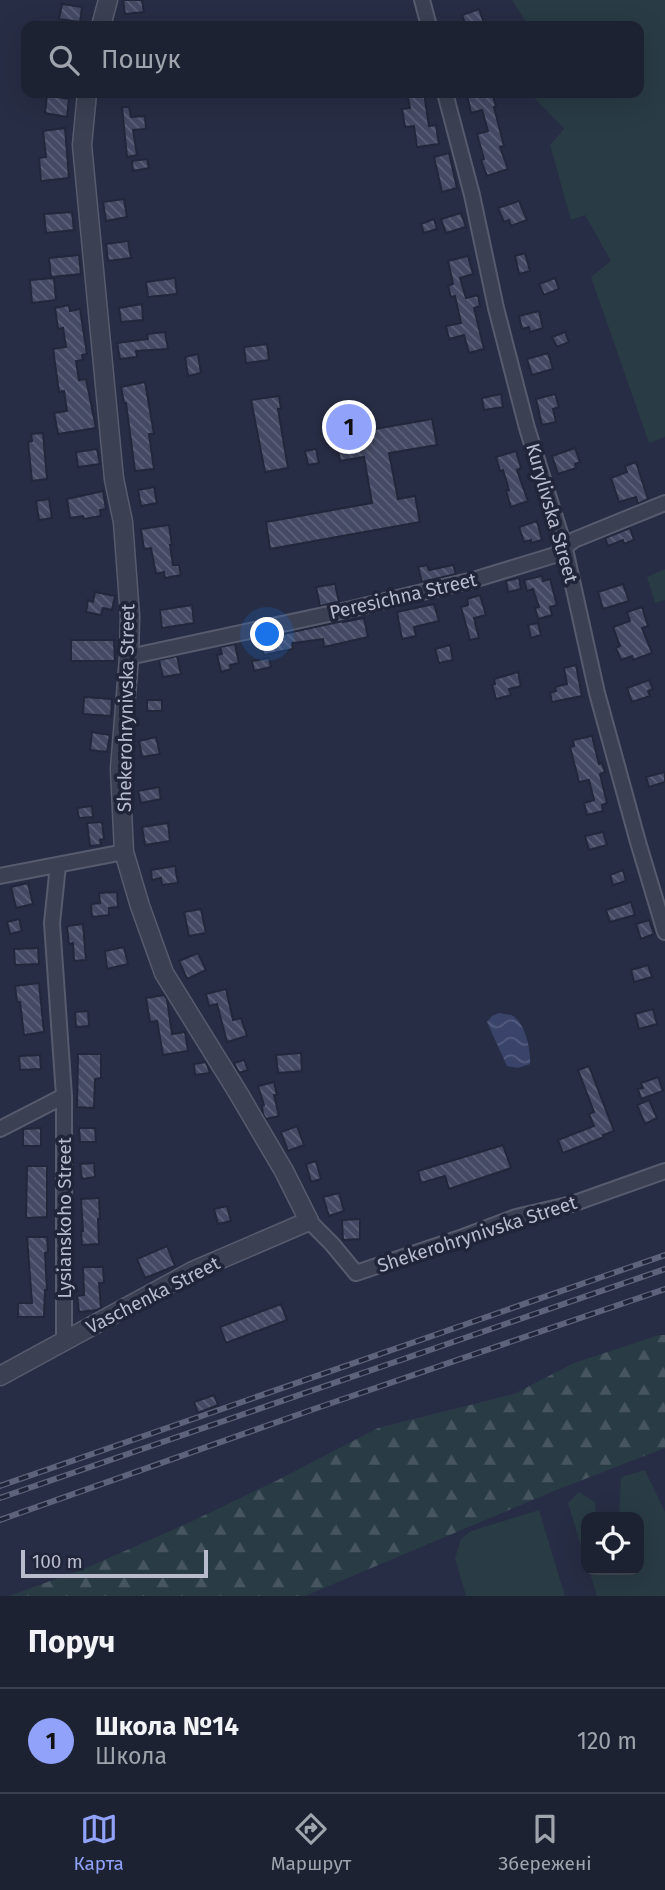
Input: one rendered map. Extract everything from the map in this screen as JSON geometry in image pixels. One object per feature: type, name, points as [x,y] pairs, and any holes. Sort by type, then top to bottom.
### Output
[{"type":"street","points":[[102,21],[108,0]]},
{"type":"street","points":[[422,0],[428,21]]},
{"type":"street","name":"Shekerohrynivska Street","points":[[87,98],[82,145],[114,479],[123,523],[130,616],[120,769],[124,852],[164,973],[284,1171],[309,1221],[356,1273],[516,1217],[572,1203],[665,1171]]},
{"type":"street","name":"Kurylivska Street","points":[[446,98],[472,195],[496,308],[523,415],[565,549],[597,693],[665,932]]},
{"type":"street","name":"Peresichna Street","points":[[129,657],[473,580],[555,555],[574,540],[665,503]]},
{"type":"street","points":[[0,876],[124,852]]},
{"type":"street","name":"Lysianskoho Street","points":[[58,865],[52,923],[64,1096],[64,1341]]},
{"type":"street","points":[[0,1129],[64,1096]]},
{"type":"street","name":"Vaschenka Street","points":[[0,1376],[193,1272],[309,1221]]},
{"type":"green space","points":[[512,0],[665,0],[665,437],[649,443],[591,277],[611,261],[585,215],[571,220],[550,145],[564,129],[535,98],[644,98],[644,21],[526,21]]},
{"type":"green space","points":[[665,569],[665,600],[655,603],[647,577]]},
{"type":"green space","points":[[665,1335],[665,1448],[554,1491],[305,1596],[9,1596],[86,1568],[186,1524],[378,1428],[514,1394],[574,1363]]},
{"type":"green space","points":[[645,1470],[665,1512],[665,1596],[597,1596],[591,1575],[644,1575],[644,1512],[619,1512],[621,1477]]},
{"type":"green space","points":[[579,1492],[595,1502],[596,1512],[581,1512],[581,1546],[568,1503]]},
{"type":"green space","points":[[539,1510],[565,1596],[466,1596],[455,1558],[461,1539],[471,1531]]},
{"type":"water","points":[[499,1013],[511,1015],[520,1023],[528,1044],[530,1064],[518,1068],[507,1066],[487,1022]]},
{"type":"building","points":[[123,0],[142,0],[144,12],[125,14]]},
{"type":"building","points":[[62,4],[82,7],[80,21],[59,19]]},
{"type":"building","points":[[479,9],[483,21],[464,21],[462,15]]},
{"type":"building","points":[[47,98],[69,99],[67,117],[45,113]]},
{"type":"building","points":[[408,98],[425,98],[429,126],[436,125],[439,144],[417,147],[414,126],[405,127],[402,109],[410,108]]},
{"type":"building","points":[[468,98],[494,98],[504,146],[500,147],[508,169],[487,176],[481,160],[484,159],[477,134],[488,131],[482,110],[471,113]]},
{"type":"building","points":[[122,107],[129,107],[131,117],[145,116],[146,129],[133,130],[137,155],[127,157]]},
{"type":"building","points":[[65,128],[69,178],[41,181],[39,158],[46,157],[43,131]]},
{"type":"building","points":[[449,153],[457,188],[442,192],[434,157]]},
{"type":"building","points":[[147,159],[149,168],[133,171],[132,161]]},
{"type":"building","points":[[124,199],[127,217],[106,221],[103,202]]},
{"type":"building","points":[[519,201],[527,220],[511,226],[509,220],[504,222],[498,208]]},
{"type":"building","points":[[72,212],[74,230],[46,233],[44,214]]},
{"type":"building","points":[[461,213],[466,227],[446,233],[441,219]]},
{"type":"building","points":[[434,219],[437,229],[424,233],[421,224]]},
{"type":"building","points":[[128,241],[131,258],[108,261],[106,244]]},
{"type":"building","points":[[525,253],[530,271],[519,274],[515,256]]},
{"type":"building","points":[[79,255],[81,274],[51,277],[49,258]]},
{"type":"building","points":[[468,256],[473,274],[460,278],[466,298],[478,295],[480,306],[474,308],[484,349],[469,353],[464,335],[449,339],[446,326],[461,323],[455,296],[451,297],[448,286],[453,284],[448,261]]},
{"type":"building","points":[[54,278],[56,300],[32,303],[30,280]]},
{"type":"building","points":[[175,278],[177,294],[148,297],[146,282]]},
{"type":"building","points":[[555,278],[559,289],[544,295],[539,284]]},
{"type":"building","points":[[142,304],[143,320],[121,322],[119,308]]},
{"type":"building","points":[[69,305],[70,311],[80,309],[87,354],[82,355],[83,360],[76,361],[79,380],[86,379],[96,428],[58,434],[54,413],[67,411],[64,391],[59,392],[53,349],[66,347],[63,328],[58,329],[55,308]]},
{"type":"building","points":[[539,311],[543,328],[530,332],[529,327],[522,329],[519,316]]},
{"type":"building","points":[[165,332],[168,349],[136,351],[137,357],[120,359],[117,343],[148,339],[147,334]]},
{"type":"building","points":[[565,332],[569,342],[557,347],[552,337]]},
{"type":"building","points":[[267,344],[269,360],[246,363],[244,347]]},
{"type":"building","points":[[548,353],[553,369],[532,375],[527,359]]},
{"type":"building","points":[[198,354],[201,373],[188,376],[185,357]]},
{"type":"building","points":[[145,382],[154,434],[149,434],[154,469],[135,471],[126,403],[121,387]]},
{"type":"building","points":[[501,394],[503,407],[484,410],[482,398]]},
{"type":"building","points":[[555,394],[559,407],[553,409],[556,422],[542,425],[536,399]]},
{"type":"building","points":[[279,396],[281,409],[278,409],[288,468],[265,472],[251,400]]},
{"type":"building","points":[[432,419],[437,445],[389,453],[398,499],[415,496],[420,522],[270,549],[266,522],[372,503],[364,457],[340,461],[335,436]]},
{"type":"building","points":[[43,433],[47,479],[32,481],[28,442],[32,441],[31,434]]},
{"type":"building","points":[[575,448],[580,462],[575,464],[576,468],[558,474],[552,456]]},
{"type":"building","points":[[97,449],[100,464],[78,467],[76,452]]},
{"type":"building","points":[[316,449],[319,463],[308,465],[305,451]]},
{"type":"building","points":[[516,451],[521,468],[517,470],[528,501],[511,507],[503,470],[500,471],[496,457]]},
{"type":"building","points":[[636,462],[648,499],[638,504],[636,497],[619,502],[611,478],[627,472],[625,466]]},
{"type":"building","points":[[154,487],[157,503],[141,506],[138,490]]},
{"type":"building","points":[[103,491],[106,509],[100,510],[101,516],[70,518],[67,499]]},
{"type":"building","points":[[49,499],[52,518],[39,520],[36,501]]},
{"type":"building","points":[[537,521],[542,540],[524,542],[519,527]]},
{"type":"building","points":[[169,525],[173,565],[179,565],[181,575],[165,578],[164,572],[156,574],[151,548],[144,549],[141,529]]},
{"type":"building","points":[[630,528],[634,540],[624,544],[623,540],[608,546],[605,538]]},
{"type":"building","points":[[427,565],[429,570],[453,565],[456,574],[422,582],[418,567]]},
{"type":"building","points":[[542,576],[543,581],[550,579],[557,605],[550,607],[552,615],[538,619],[535,608],[539,607],[533,589],[527,591],[524,580]]},
{"type":"building","points":[[519,578],[521,589],[508,592],[506,581]]},
{"type":"building","points":[[335,584],[339,602],[320,606],[316,587]]},
{"type":"building","points":[[623,584],[629,601],[603,609],[598,592]]},
{"type":"building","points":[[95,592],[115,596],[112,610],[103,608],[101,615],[86,612],[88,600],[93,602]]},
{"type":"building","points":[[480,595],[486,615],[474,618],[479,638],[470,640],[461,607],[468,605],[467,599]]},
{"type":"building","points":[[434,604],[439,621],[414,627],[416,636],[402,639],[397,612]]},
{"type":"building","points":[[192,605],[194,623],[162,628],[160,610]]},
{"type":"building","points":[[642,607],[648,626],[642,628],[652,653],[633,660],[632,656],[621,660],[616,648],[620,646],[613,627],[630,621],[627,612]]},
{"type":"building","points":[[364,618],[368,637],[324,647],[323,639],[292,643],[293,649],[264,655],[260,639]]},
{"type":"building","points":[[538,623],[541,635],[531,638],[528,625]]},
{"type":"building","points":[[71,640],[114,640],[115,661],[71,661]]},
{"type":"building","points":[[235,644],[239,663],[230,665],[231,669],[221,672],[217,655],[222,654],[220,647]]},
{"type":"building","points":[[450,645],[453,660],[439,663],[435,649]]},
{"type":"building","points":[[177,656],[181,674],[163,677],[159,660]]},
{"type":"building","points":[[269,658],[271,667],[254,671],[252,661]]},
{"type":"building","points":[[576,665],[582,696],[552,702],[550,693],[556,691],[555,687],[567,684],[564,668]]},
{"type":"building","points":[[518,672],[521,686],[509,689],[511,695],[496,699],[492,685],[495,684],[494,679]]},
{"type":"building","points":[[649,680],[653,689],[648,691],[650,696],[632,702],[627,688]]},
{"type":"building","points":[[84,697],[112,699],[111,716],[83,714]]},
{"type":"building","points":[[147,700],[162,700],[162,711],[147,711]]},
{"type":"building","points":[[92,732],[110,735],[107,752],[90,750]]},
{"type":"building","points":[[592,736],[599,764],[602,763],[605,772],[600,774],[607,803],[602,805],[603,811],[587,815],[584,803],[594,800],[589,780],[579,782],[570,747],[574,746],[573,740]]},
{"type":"building","points":[[156,737],[160,754],[142,757],[139,741]]},
{"type":"building","points":[[665,772],[665,782],[649,787],[646,777]]},
{"type":"building","points":[[159,787],[161,799],[141,803],[138,791]]},
{"type":"building","points":[[92,806],[93,817],[79,818],[77,808]]},
{"type":"building","points":[[102,822],[104,839],[100,840],[101,845],[90,846],[87,823]]},
{"type":"building","points":[[168,823],[170,841],[145,845],[142,827]]},
{"type":"building","points":[[603,832],[607,845],[589,850],[585,836]]},
{"type":"building","points":[[175,866],[178,883],[162,885],[161,878],[152,880],[151,870]]},
{"type":"building","points":[[623,870],[626,881],[613,885],[610,875]]},
{"type":"building","points":[[28,883],[33,904],[16,908],[11,887]]},
{"type":"building","points":[[117,892],[118,907],[109,908],[109,915],[92,917],[91,904],[100,903],[99,893]]},
{"type":"building","points":[[631,902],[635,915],[610,922],[606,910]]},
{"type":"building","points":[[201,909],[206,933],[189,936],[184,912]]},
{"type":"building","points":[[19,919],[22,931],[10,934],[7,922]]},
{"type":"building","points":[[649,920],[654,934],[641,939],[636,924]]},
{"type":"building","points":[[83,924],[86,960],[74,961],[73,943],[69,944],[67,926]]},
{"type":"building","points":[[124,947],[128,964],[107,969],[105,951]]},
{"type":"building","points":[[38,948],[39,964],[15,965],[14,949]]},
{"type":"building","points":[[198,953],[206,970],[187,979],[179,961]]},
{"type":"building","points":[[648,965],[652,977],[634,982],[631,970]]},
{"type":"building","points":[[39,983],[44,1032],[24,1035],[15,986]]},
{"type":"building","points":[[226,989],[233,1020],[241,1018],[247,1036],[227,1042],[217,1004],[209,1006],[206,994]]},
{"type":"building","points":[[164,995],[167,999],[172,1034],[185,1032],[188,1051],[163,1055],[157,1021],[150,1022],[146,998]]},
{"type":"building","points":[[653,1009],[657,1024],[639,1029],[635,1014]]},
{"type":"building","points":[[88,1011],[89,1026],[76,1027],[75,1012]]},
{"type":"building","points":[[301,1053],[302,1071],[278,1073],[276,1055]]},
{"type":"building","points":[[78,1054],[101,1054],[101,1078],[95,1079],[94,1108],[77,1107]]},
{"type":"building","points":[[40,1055],[41,1069],[20,1070],[19,1056]]},
{"type":"building","points":[[244,1060],[248,1070],[239,1073],[234,1063]]},
{"type":"building","points":[[206,1062],[210,1073],[195,1075],[194,1064]]},
{"type":"building","points":[[589,1066],[614,1131],[563,1153],[558,1140],[594,1126],[589,1114],[594,1112],[578,1070]]},
{"type":"building","points":[[658,1077],[663,1091],[641,1099],[638,1089],[643,1088],[641,1083]]},
{"type":"building","points":[[274,1082],[279,1116],[266,1119],[258,1086]]},
{"type":"building","points":[[649,1100],[657,1118],[645,1124],[637,1105]]},
{"type":"building","points":[[297,1126],[304,1145],[288,1151],[281,1132]]},
{"type":"building","points":[[41,1128],[41,1146],[23,1146],[23,1129]]},
{"type":"building","points":[[79,1128],[95,1128],[96,1142],[80,1142]]},
{"type":"building","points":[[503,1145],[511,1168],[449,1189],[445,1176],[421,1183],[418,1171]]},
{"type":"building","points":[[316,1161],[321,1179],[311,1182],[306,1164]]},
{"type":"building","points":[[94,1163],[95,1177],[82,1179],[80,1164]]},
{"type":"building","points":[[27,1166],[47,1166],[47,1217],[26,1218]]},
{"type":"building","points":[[339,1193],[344,1211],[329,1216],[323,1197]]},
{"type":"building","points":[[99,1198],[99,1244],[82,1245],[81,1199]]},
{"type":"building","points":[[227,1206],[231,1221],[218,1224],[214,1209]]},
{"type":"building","points":[[360,1219],[360,1239],[343,1240],[342,1220]]},
{"type":"building","points":[[27,1237],[47,1237],[44,1317],[18,1317],[18,1303],[32,1303]]},
{"type":"building","points":[[167,1246],[175,1266],[145,1278],[137,1259]]},
{"type":"building","points":[[83,1267],[103,1267],[104,1283],[99,1283],[101,1308],[97,1310],[79,1312],[77,1296],[84,1295]]},
{"type":"building","points":[[281,1304],[287,1320],[226,1343],[220,1327]]},
{"type":"building","points":[[214,1395],[218,1405],[198,1413],[194,1402]]},
{"type":"railway","points":[[0,1486],[665,1255]]},
{"type":"railway","points":[[0,1498],[665,1269]]},
{"type":"railway","points":[[0,1520],[665,1289]]},
{"type":"place","name":"Школа №14","points":[[349,427]]}]
